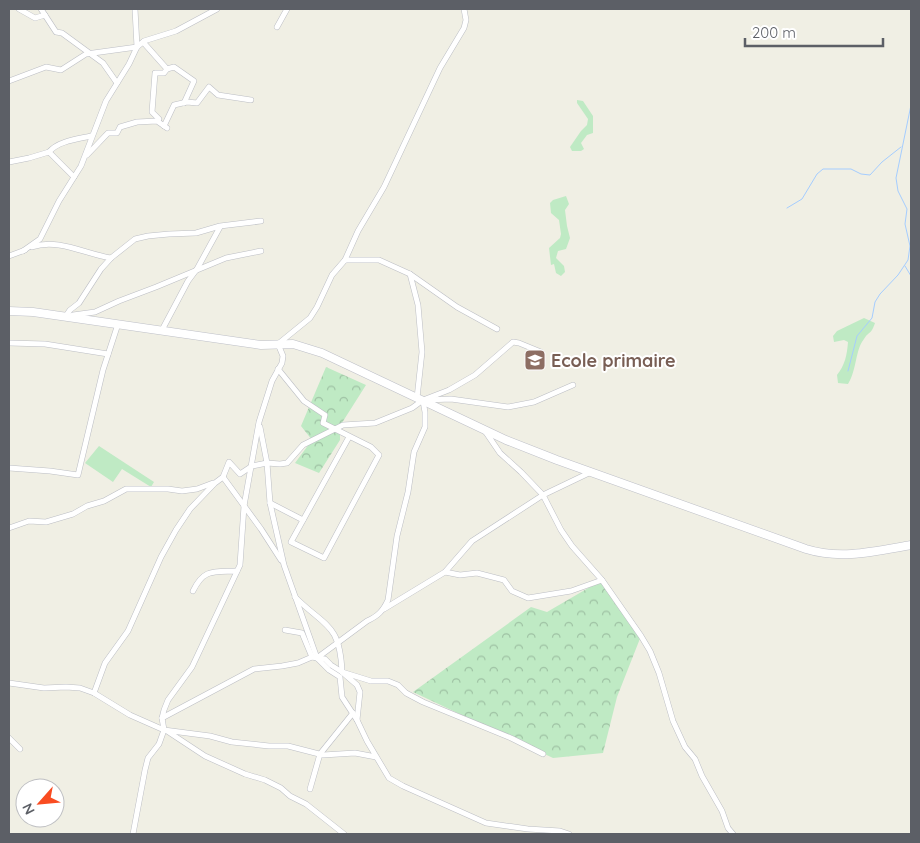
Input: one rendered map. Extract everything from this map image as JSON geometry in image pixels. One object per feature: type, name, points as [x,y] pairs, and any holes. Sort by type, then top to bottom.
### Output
[{"type":"street","points":[[19,9],[35,18],[45,15]]},
{"type":"street","points":[[41,9],[56,32],[62,33],[92,53],[103,63],[117,83]]},
{"type":"street","points":[[136,9],[137,47]]},
{"type":"street","points":[[23,251],[40,239],[49,218],[85,157],[91,136],[106,101],[137,47],[142,42],[176,31],[217,9]]},
{"type":"street","points":[[277,26],[287,9]]},
{"type":"street","points":[[278,344],[310,318],[332,275],[344,260],[358,231],[384,187],[440,68],[464,28],[466,20],[464,9]]},
{"type":"street","points":[[142,42],[167,69]]},
{"type":"street","points":[[9,81],[46,67],[61,70],[86,54],[137,47]]},
{"type":"street","points":[[184,103],[194,81],[174,67],[167,69],[164,73],[156,73],[152,112],[165,127],[174,105],[197,103],[209,87],[218,95],[251,100]]},
{"type":"street","points":[[85,157],[108,133],[117,133],[120,127],[137,122],[158,120],[171,111]]},
{"type":"street","points":[[9,162],[49,152],[52,147],[59,144],[91,136]]},
{"type":"street","points":[[49,152],[74,177]]},
{"type":"street","points":[[66,316],[79,303],[101,269],[111,258],[135,239],[148,236],[196,233],[220,226],[261,221]]},
{"type":"street","points":[[162,330],[220,226]]},
{"type":"street","points":[[9,256],[35,246],[58,244],[96,256],[111,258]]},
{"type":"street","points":[[66,316],[95,312],[226,258],[261,251]]},
{"type":"street","points":[[344,260],[379,260],[410,274],[457,307],[497,329]]},
{"type":"street","points":[[384,609],[388,600],[397,536],[408,492],[414,452],[425,427],[425,412],[420,399],[422,352],[418,306],[410,274]]},
{"type":"street","points":[[9,311],[66,316],[260,345],[293,344],[322,353],[484,430],[591,472],[820,553],[834,555],[852,554],[911,545]]},
{"type":"street","points":[[9,468],[78,475],[108,354],[118,324]]},
{"type":"street","points":[[94,694],[105,663],[128,631],[161,557],[176,530],[190,509],[222,477],[229,462],[240,474],[252,466],[267,463],[287,463],[303,445],[336,428],[343,425],[375,423],[412,408],[420,399],[449,390],[475,375],[513,342],[541,352]]},
{"type":"street","points":[[9,344],[46,344],[108,354]]},
{"type":"street","points":[[133,834],[148,758],[159,744],[164,730],[162,718],[168,700],[192,667],[237,571],[241,558],[244,506],[259,422],[272,381],[283,356],[278,344]]},
{"type":"street","points":[[278,369],[304,402],[325,415],[323,423],[371,447],[378,455],[324,558],[291,542],[349,437]]},
{"type":"street","points":[[420,399],[451,400],[508,407],[534,402],[574,385]]},
{"type":"street","points":[[259,422],[267,463],[270,503],[284,565],[314,658]]},
{"type":"street","points":[[484,430],[500,453],[544,496],[568,541],[602,580],[650,651],[659,673],[673,721],[685,747],[696,759],[702,776],[722,811],[732,834]]},
{"type":"street","points":[[162,718],[254,669],[282,666],[314,658],[376,617],[397,600],[407,596],[445,572],[472,541],[544,496],[591,472]]},
{"type":"street","points":[[222,477],[261,529],[284,565]]},
{"type":"street","points":[[9,528],[29,521],[46,522],[73,514],[126,489],[182,491],[197,489],[215,483]]},
{"type":"street","points":[[270,503],[303,520]]},
{"type":"street","points":[[193,591],[199,579],[210,572],[237,571]]},
{"type":"street","points":[[445,572],[460,575],[477,573],[504,580],[512,591],[528,598],[571,591],[602,580]]},
{"type":"street","points":[[295,597],[330,627],[339,642],[342,672]]},
{"type":"street","points":[[286,630],[302,633],[314,658],[340,677],[342,697],[353,712],[361,730],[389,778],[486,823],[560,831],[569,834]]},
{"type":"street","points":[[314,658],[325,659],[357,685],[360,692],[357,720]]},
{"type":"street","points":[[342,672],[371,681],[388,681],[398,685],[406,693],[423,702],[494,731],[543,754]]},
{"type":"street","points":[[9,683],[44,688],[80,688],[94,694],[130,715],[164,730],[205,756],[280,788],[290,796],[306,804],[344,834]]},
{"type":"street","points":[[310,789],[320,754],[353,712]]},
{"type":"street","points":[[164,730],[210,736],[232,742],[288,746],[320,754],[360,753],[376,757]]},
{"type":"street","points":[[9,738],[20,749]]},
{"type":"green space","points":[[577,100],[583,101],[593,116],[593,133],[587,135],[581,143],[584,149],[572,151],[570,147],[587,125],[588,119],[577,103]]},
{"type":"green space","points":[[566,196],[569,204],[565,210],[570,238],[566,249],[558,251],[556,258],[564,266],[565,272],[561,276],[556,273],[554,264],[551,265],[549,248],[560,238],[561,234],[559,220],[551,213],[550,203],[553,200]]},
{"type":"green space","points":[[864,318],[875,323],[874,327],[861,344],[848,384],[838,383],[837,375],[845,360],[848,342],[844,340],[834,342],[833,336],[837,331]]},
{"type":"green space","points":[[326,367],[366,385],[340,426],[340,440],[319,473],[295,463],[312,440],[301,426]]},
{"type":"green space","points":[[99,446],[154,482],[151,487],[122,469],[113,482],[85,463]]},
{"type":"green space","points":[[602,580],[641,636],[617,697],[603,753],[553,758],[413,692],[531,607],[547,612]]},
{"type":"waterway","points":[[848,371],[857,336],[872,318],[875,302],[908,260],[910,246],[905,224],[907,209],[898,191],[896,178],[911,105]]},
{"type":"waterway","points":[[787,208],[802,199],[817,174],[823,169],[851,169],[861,174],[870,175],[882,162],[901,147]]},
{"type":"waterway","points":[[905,266],[911,276]]},
{"type":"place","name":"Ecole primaire","points":[[535,360]]}]
